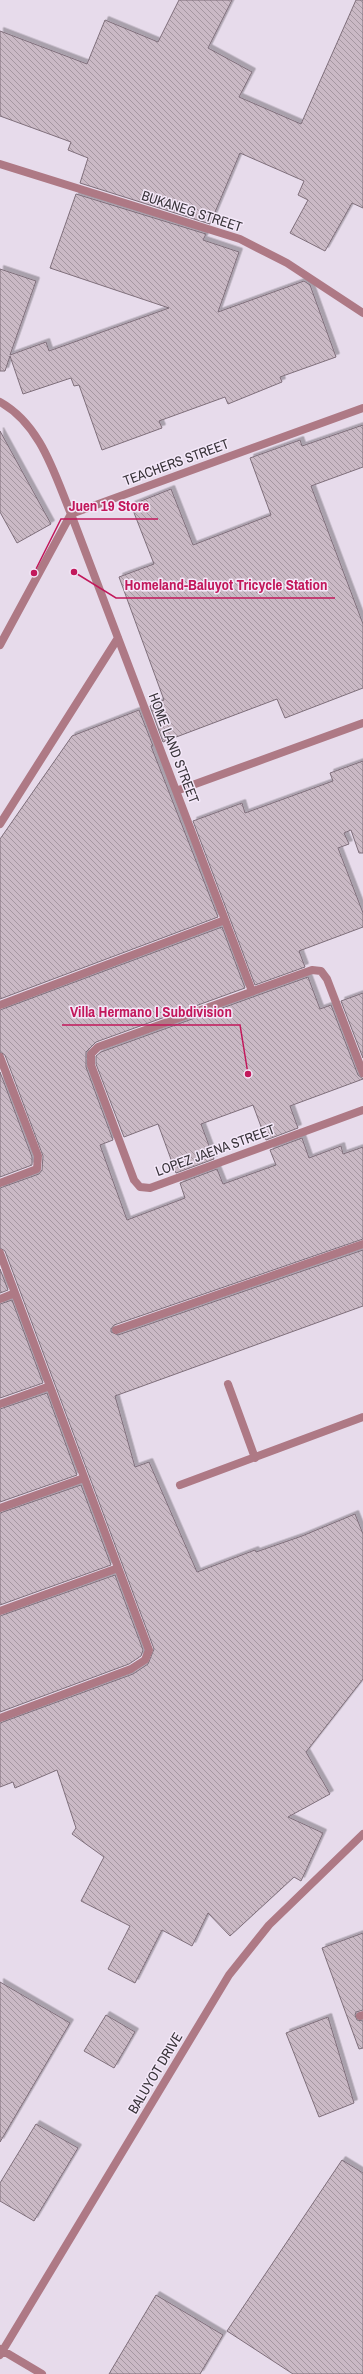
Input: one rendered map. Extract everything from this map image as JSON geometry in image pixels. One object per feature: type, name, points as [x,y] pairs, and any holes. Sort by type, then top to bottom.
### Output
[{"type":"street","name":"BUKANEG STREET","points":[[0,164],[240,239],[287,263],[363,313]]},
{"type":"street","points":[[0,402],[15,410],[42,444],[71,514],[0,645]]},
{"type":"street","name":"TEACHERS STREET","points":[[71,514],[363,408]]},
{"type":"street","name":"HOME LAND STREET","points":[[71,514],[252,991]]},
{"type":"street","points":[[0,824],[118,638]]},
{"type":"street","points":[[176,791],[363,722]]},
{"type":"street","points":[[0,1005],[225,920]]},
{"type":"street","name":"LOPEZ JAENA STREET","points":[[363,1073],[327,979],[321,971],[312,970],[98,1046],[91,1054],[91,1064],[96,1079],[134,1180],[140,1187],[150,1188],[363,1110]]},
{"type":"street","points":[[0,1057],[38,1156],[37,1169],[0,1183]]},
{"type":"street","points":[[116,1330],[363,1244]]},
{"type":"street","points":[[0,1253],[148,1650],[145,1660],[131,1669],[0,1718]]},
{"type":"street","points":[[0,1299],[15,1293]]},
{"type":"street","points":[[228,1384],[255,1458]]},
{"type":"street","points":[[0,1404],[50,1386]]},
{"type":"street","points":[[180,1485],[363,1417]]},
{"type":"street","points":[[0,1508],[84,1478]]},
{"type":"street","points":[[0,1611],[118,1568]]},
{"type":"street","name":"BALUYOT DRIVE","points":[[1,2351],[229,1975],[269,1925],[363,1834]]},
{"type":"street","points":[[1,2351],[42,2374]]},
{"type":"building","points":[[179,0],[232,0],[208,48],[252,72],[239,97],[301,124],[356,0],[363,0],[363,208],[352,203],[325,251],[290,233],[308,200],[298,195],[304,181],[240,153],[210,224],[80,183],[88,158],[68,150],[71,142],[0,116],[0,31],[87,64],[105,20],[158,42]]},
{"type":"building","points":[[76,194],[206,234],[203,240],[239,252],[218,312],[304,281],[310,285],[336,357],[280,377],[282,382],[228,404],[225,397],[159,421],[162,428],[102,450],[79,385],[74,386],[71,378],[23,394],[10,356],[5,371],[0,371],[0,269],[36,281],[10,355],[46,342],[49,351],[169,308],[50,268]]},
{"type":"building","points":[[363,425],[363,467],[311,486],[363,624],[363,688],[285,718],[277,699],[163,742],[150,706],[164,700],[119,577],[154,564],[131,505],[171,489],[193,545],[271,515],[250,458],[300,440],[302,446]]},
{"type":"building","points":[[0,431],[51,524],[17,543],[0,512]]},
{"type":"building","points":[[139,710],[153,746],[151,746],[218,917],[0,999],[0,839],[72,736]]},
{"type":"building","points":[[363,761],[363,853],[359,853],[351,830],[344,833],[349,844],[338,848],[363,913],[363,927],[299,951],[305,967],[255,985],[193,821],[242,803],[245,813],[333,781],[330,773]]},
{"type":"building","points":[[222,927],[245,988],[96,1042],[86,1052],[86,1067],[113,1140],[100,1145],[127,1220],[185,1198],[180,1183],[217,1169],[223,1184],[276,1165],[270,1150],[302,1138],[309,1158],[341,1146],[343,1154],[363,1147],[363,1239],[114,1325],[111,1332],[118,1335],[363,1250],[363,1306],[115,1396],[135,1467],[149,1462],[197,1572],[255,1550],[256,1552],[302,1536],[355,1514],[363,1534],[363,1679],[306,1752],[330,1794],[288,1817],[323,1833],[301,1881],[294,1877],[230,1936],[208,1913],[192,1946],[162,1930],[135,1983],[108,1969],[130,1926],[81,1901],[104,1857],[72,1834],[76,1828],[57,1770],[15,1788],[13,1782],[0,1787],[0,1723],[133,1674],[148,1664],[154,1649],[5,1251],[0,1248],[0,1188],[39,1174],[42,1170],[43,1156],[5,1055],[0,1052],[0,1010]]},
{"type":"building","points":[[308,977],[320,1009],[331,1005],[358,1075],[363,1079],[290,1106],[298,1128],[266,1140],[253,1105],[201,1124],[214,1159],[176,1173],[158,1124],[124,1137],[96,1064],[96,1056],[101,1052]]},
{"type":"building","points":[[363,993],[363,1058],[341,1001]]},
{"type":"building","points":[[0,1072],[32,1157],[32,1165],[0,1177]]},
{"type":"building","points":[[0,1269],[8,1290],[0,1293]]},
{"type":"building","points":[[12,1300],[43,1383],[0,1398],[0,1304]]},
{"type":"building","points":[[47,1393],[77,1475],[0,1502],[0,1409]]},
{"type":"building","points":[[81,1485],[111,1565],[0,1605],[0,1513]]},
{"type":"building","points":[[115,1575],[143,1650],[141,1656],[129,1664],[0,1712],[0,1616]]},
{"type":"building","points":[[363,1933],[363,2010],[356,2012],[355,2015],[357,2020],[363,2021],[363,2048],[359,2049],[322,1948]]},
{"type":"building","points":[[0,1982],[70,2023],[0,2142]]},
{"type":"building","points":[[106,2015],[135,2032],[114,2068],[84,2051]]},
{"type":"building","points":[[328,2017],[354,2103],[319,2117],[286,2033]]},
{"type":"building","points":[[36,2124],[78,2148],[34,2221],[0,2201],[0,2183]]},
{"type":"building","points":[[342,2160],[363,2173],[363,2374],[293,2374],[227,2331]]},
{"type":"building","points":[[156,2295],[223,2335],[200,2374],[109,2374]]},
{"type":"place","name":"Homeland-Baluyot Tricycle Station","points":[[74,572]]},
{"type":"place","name":"Juen 19 Store","points":[[34,573]]},
{"type":"place","name":"Villa Hermano I Subdivision","points":[[248,1074]]}]
